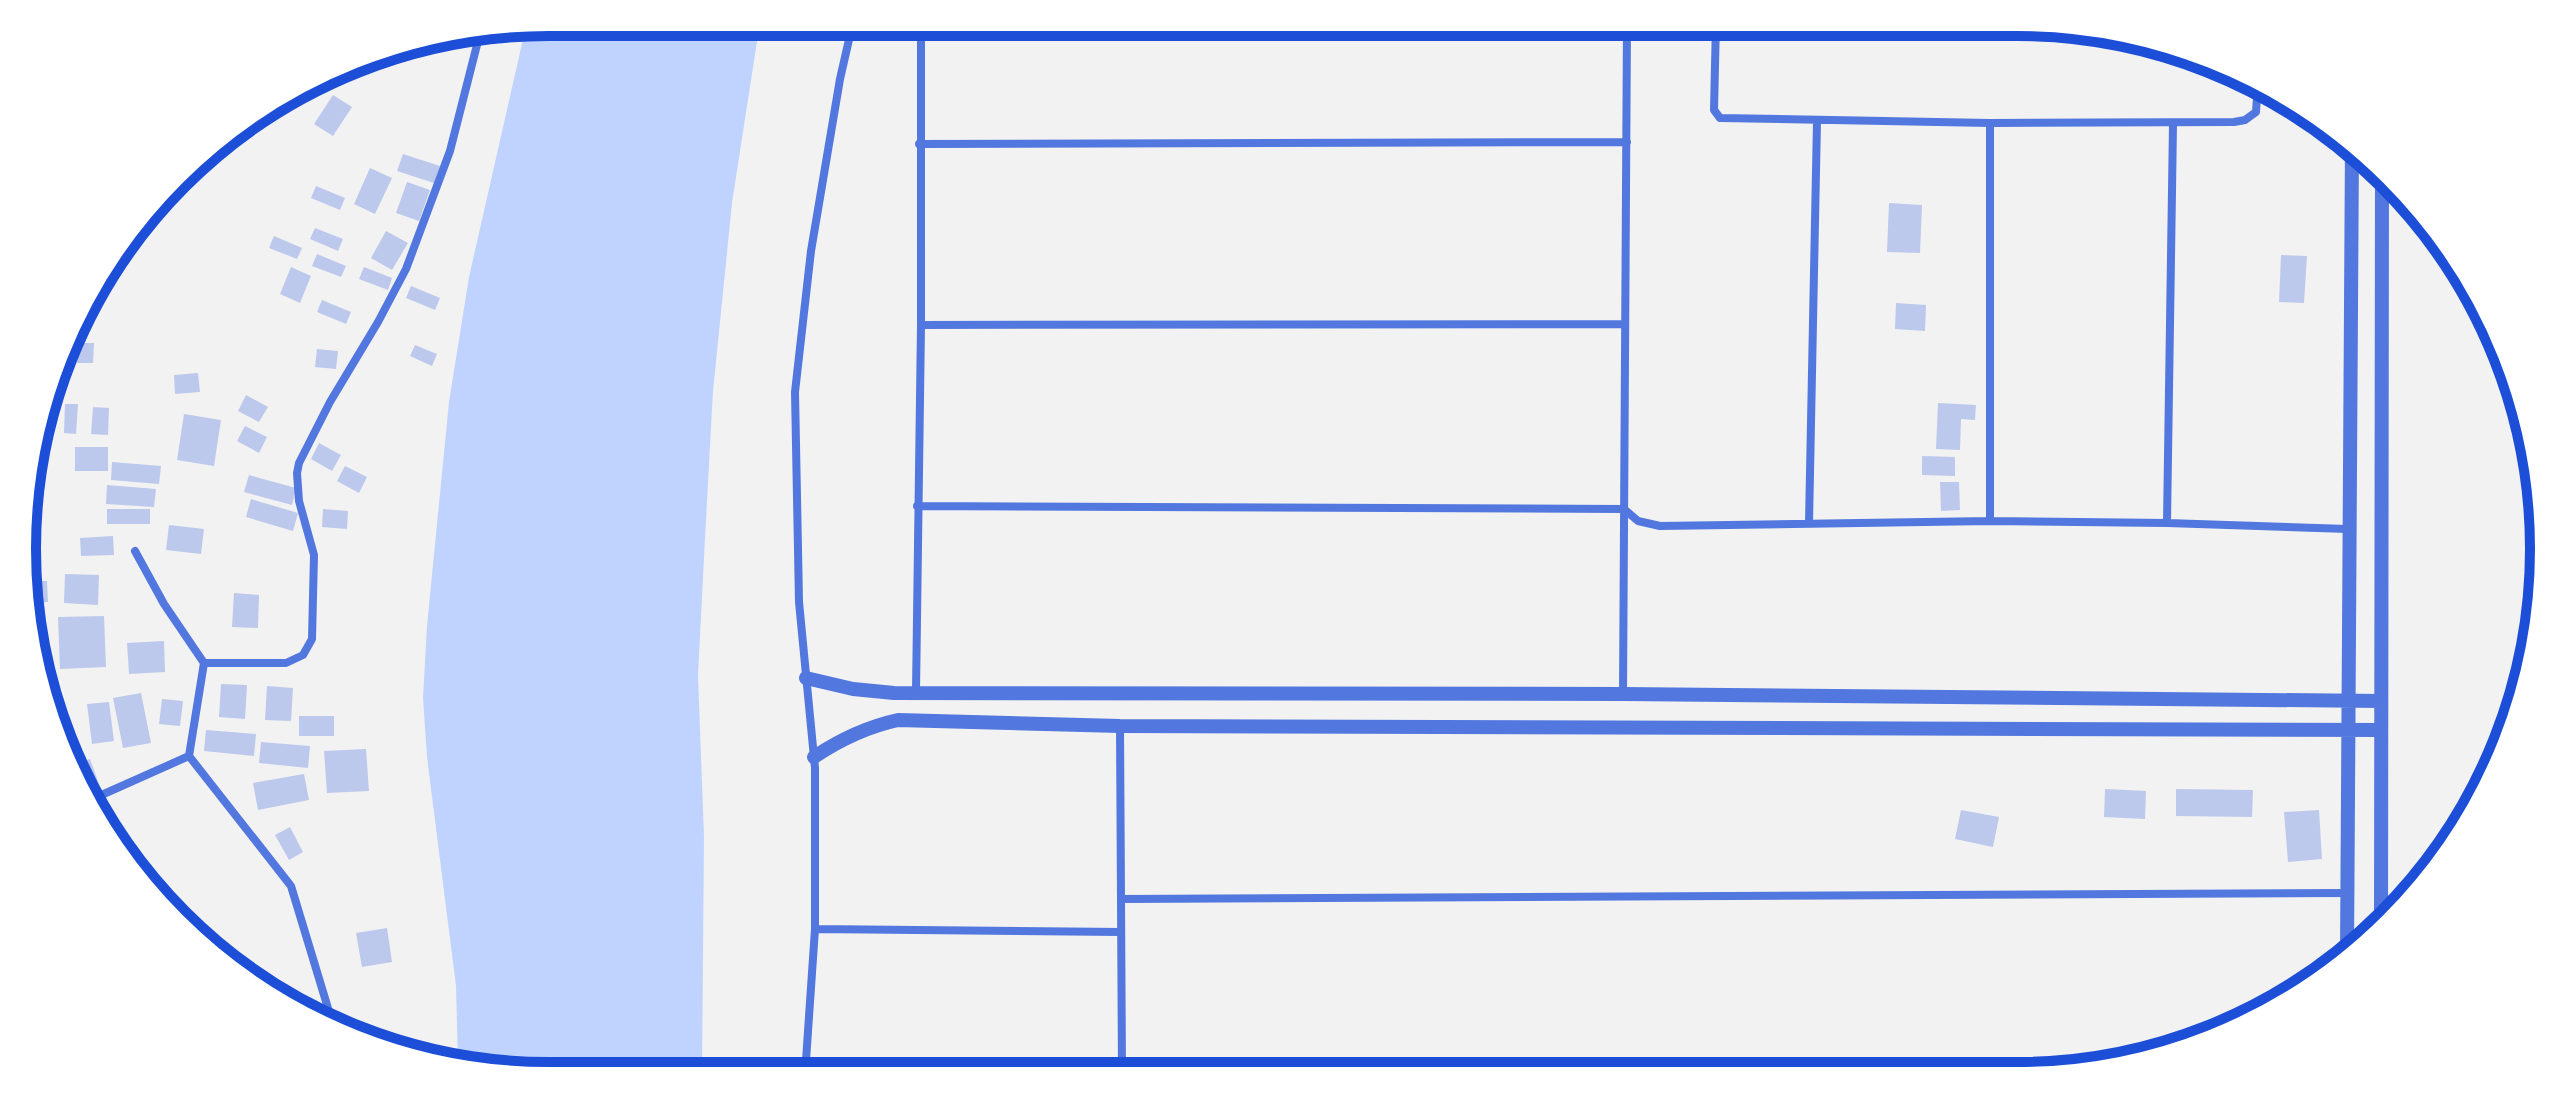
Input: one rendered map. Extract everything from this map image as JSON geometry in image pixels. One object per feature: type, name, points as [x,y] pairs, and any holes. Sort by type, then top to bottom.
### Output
[{"type":"street","points":[[806,1062],[815,929],[814,757],[799,602],[795,392],[811,251],[850,36]]},
{"type":"street","points":[[916,692],[921,36]]},
{"type":"street","points":[[1623,694],[1627,36]]},
{"type":"street","points":[[1716,36],[1714,110],[1720,118],[2173,124],[2245,120],[2256,112],[2257,96]]},
{"type":"street","points":[[204,663],[286,663],[303,655],[312,639],[314,555],[299,501],[299,463],[406,269],[450,151],[478,41]]},
{"type":"street","points":[[1809,523],[1817,121]]},
{"type":"street","points":[[1990,123],[1990,521]]},
{"type":"street","points":[[2167,523],[2173,124]]},
{"type":"street","points":[[919,144],[1627,142]]},
{"type":"street","points":[[2347,941],[2352,160]]},
{"type":"street","points":[[2381,911],[2383,189]]},
{"type":"street","points":[[921,325],[1625,324]]},
{"type":"street","points":[[917,506],[1624,509],[1638,521],[1660,526],[1990,521],[2348,529]]},
{"type":"street","points":[[135,551],[164,604],[204,663],[189,756],[291,886],[329,1012]]},
{"type":"street","points":[[806,678],[853,689],[894,693],[1623,694],[2381,701]]},
{"type":"street","points":[[814,757],[842,739],[871,726],[898,720],[1120,726],[2381,730]]},
{"type":"street","points":[[1120,726],[1122,1062]]},
{"type":"street","points":[[100,796],[189,756]]},
{"type":"street","points":[[1121,899],[2347,893]]},
{"type":"street","points":[[815,929],[1121,932]]},
{"type":"water","points":[[758,36],[732,203],[713,391],[698,675],[704,837],[702,1062],[515,1061],[458,1054],[456,986],[427,757],[423,698],[449,402],[469,277],[524,37]]},
{"type":"building","points":[[333,95],[352,107],[333,136],[314,124]]},
{"type":"building","points":[[403,154],[440,166],[434,183],[397,171]]},
{"type":"building","points":[[370,168],[392,178],[375,214],[354,204]]},
{"type":"building","points":[[407,182],[430,190],[419,221],[396,213]]},
{"type":"building","points":[[316,186],[345,198],[340,210],[311,198]]},
{"type":"building","points":[[1889,203],[1922,205],[1920,253],[1887,252]]},
{"type":"building","points":[[315,228],[343,239],[338,251],[310,239]]},
{"type":"building","points":[[386,231],[408,243],[392,270],[371,258]]},
{"type":"building","points":[[274,236],[302,248],[297,259],[269,248]]},
{"type":"building","points":[[317,254],[346,266],[341,277],[312,266]]},
{"type":"building","points":[[2281,255],[2307,256],[2304,303],[2279,302]]},
{"type":"building","points":[[291,267],[311,276],[300,303],[280,294]]},
{"type":"building","points":[[364,267],[392,278],[388,290],[359,279]]},
{"type":"building","points":[[411,286],[440,298],[435,310],[406,298]]},
{"type":"building","points":[[322,300],[351,312],[346,324],[317,312]]},
{"type":"building","points":[[1896,303],[1926,305],[1925,331],[1895,329]]},
{"type":"building","points":[[80,343],[94,343],[93,363],[77,363]]},
{"type":"building","points":[[415,345],[437,354],[432,366],[410,356]]},
{"type":"building","points":[[317,349],[338,351],[336,369],[315,367]]},
{"type":"building","points":[[198,373],[200,392],[175,394],[174,375]]},
{"type":"building","points":[[246,395],[268,407],[259,422],[238,411]]},
{"type":"building","points":[[1938,403],[1976,405],[1975,420],[1961,419],[1960,450],[1936,449]]},
{"type":"building","points":[[65,404],[78,404],[76,434],[64,433]]},
{"type":"building","points":[[93,407],[109,408],[108,435],[91,434]]},
{"type":"building","points":[[184,414],[221,420],[214,466],[177,460]]},
{"type":"building","points":[[245,426],[267,437],[259,453],[237,441]]},
{"type":"building","points":[[319,443],[341,455],[332,471],[311,459]]},
{"type":"building","points":[[75,447],[108,447],[108,471],[75,471]]},
{"type":"building","points":[[1922,456],[1955,457],[1955,476],[1922,475]]},
{"type":"building","points":[[112,462],[161,466],[159,484],[111,480]]},
{"type":"building","points":[[345,466],[367,477],[359,493],[337,481]]},
{"type":"building","points":[[249,475],[296,488],[292,505],[244,492]]},
{"type":"building","points":[[1940,482],[1959,482],[1960,510],[1941,511]]},
{"type":"building","points":[[107,485],[156,489],[154,507],[106,504]]},
{"type":"building","points":[[251,499],[298,513],[293,531],[246,517]]},
{"type":"building","points":[[107,509],[150,509],[150,524],[107,524]]},
{"type":"building","points":[[323,509],[348,511],[347,529],[322,527]]},
{"type":"building","points":[[169,525],[204,529],[201,554],[166,550]]},
{"type":"building","points":[[113,536],[114,555],[81,556],[80,538]]},
{"type":"building","points":[[65,574],[99,575],[98,605],[64,603]]},
{"type":"building","points":[[37,581],[47,581],[48,602],[39,602]]},
{"type":"building","points":[[234,593],[259,595],[258,628],[232,627]]},
{"type":"building","points":[[104,616],[106,667],[60,669],[58,617]]},
{"type":"building","points":[[164,641],[165,672],[129,674],[127,643]]},
{"type":"building","points":[[221,684],[247,685],[245,719],[219,717]]},
{"type":"building","points":[[267,686],[293,688],[291,721],[265,720]]},
{"type":"building","points":[[141,693],[151,743],[123,748],[113,698]]},
{"type":"building","points":[[162,699],[183,701],[180,726],[159,724]]},
{"type":"building","points":[[109,702],[114,741],[92,744],[87,704]]},
{"type":"building","points":[[299,716],[334,716],[334,736],[299,736]]},
{"type":"building","points":[[206,730],[256,734],[254,756],[204,751]]},
{"type":"building","points":[[261,742],[310,746],[308,768],[259,763]]},
{"type":"building","points":[[366,749],[369,791],[327,793],[324,751]]},
{"type":"building","points":[[90,759],[99,784],[94,786],[83,762]]},
{"type":"building","points":[[304,774],[309,800],[258,810],[253,783]]},
{"type":"building","points":[[2105,789],[2146,791],[2145,819],[2104,817]]},
{"type":"building","points":[[2176,789],[2253,790],[2252,817],[2176,816]]},
{"type":"building","points":[[1961,810],[1999,817],[1993,847],[1955,839]]},
{"type":"building","points":[[2319,810],[2322,859],[2288,862],[2284,812]]},
{"type":"building","points":[[290,827],[303,852],[289,860],[275,835]]},
{"type":"building","points":[[387,928],[392,962],[362,967],[356,933]]}]
